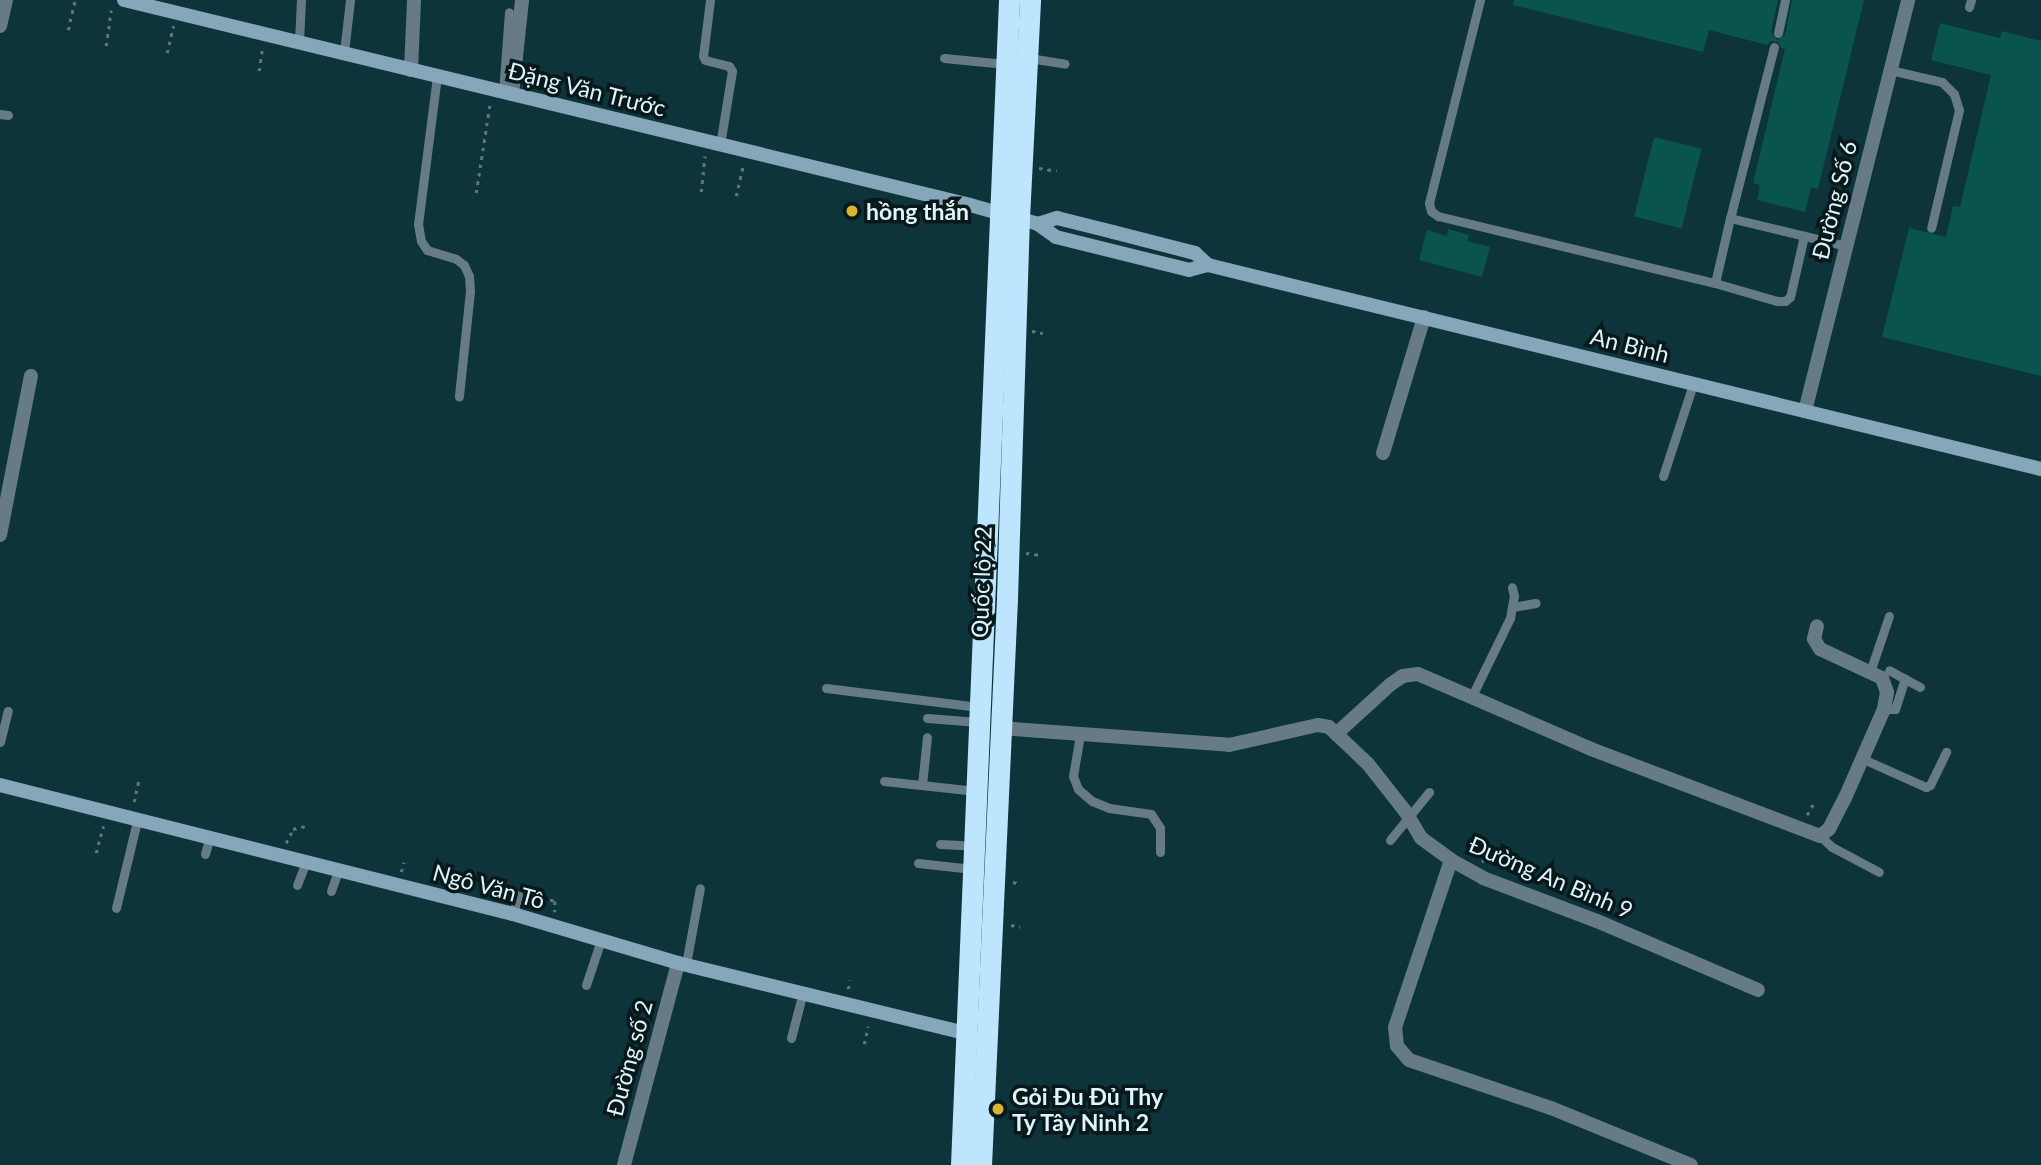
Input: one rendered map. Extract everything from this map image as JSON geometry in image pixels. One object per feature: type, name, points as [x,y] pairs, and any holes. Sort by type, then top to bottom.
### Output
[{"type":"highway","name":"Quốc lộ 22","points":[[1009,0],[1006,64],[1019,219]]},
{"type":"highway","name":"Quốc lộ 22","points":[[981,1165],[987,719],[1030,0]]},
{"type":"highway","name":"Quốc lộ 22","points":[[961,1165],[976,791],[987,719]]},
{"type":"main road","name":"Đặng Văn Trước","points":[[124,0],[143,2],[1019,219]]},
{"type":"main road","name":"An Bình","points":[[1019,219],[1057,218],[1102,229],[1195,253],[1208,265],[2041,469]]},
{"type":"main road","name":"Ngô Văn Tô","points":[[0,785],[513,914],[682,964],[965,1034]]},
{"type":"street","points":[[0,26],[6,0]]},
{"type":"street","points":[[411,70],[414,0]]},
{"type":"street","points":[[502,92],[522,0]]},
{"type":"street","name":"Đường Số 6","points":[[1805,411],[1908,0]]},
{"type":"street","points":[[1383,453],[1424,317]]},
{"type":"street","points":[[0,535],[31,376]]},
{"type":"street","points":[[987,719],[1080,735],[1229,745],[1318,725],[1329,727],[1336,734],[1403,676],[1418,674],[1591,749],[1820,836],[1829,829],[1863,759],[1884,709],[1886,685],[1882,678],[1820,649],[1814,639],[1817,626]]},
{"type":"street","name":"Đường An Bình 9","points":[[1336,734],[1368,764],[1409,817],[1421,838],[1451,860],[1483,878],[1597,921],[1758,990]]},
{"type":"street","points":[[1451,860],[1395,1027],[1397,1046],[1409,1060],[1551,1108],[1691,1165]]},
{"type":"street","name":"Đường số 2","points":[[624,1165],[682,964]]},
{"type":"lane","points":[[299,42],[301,0]]},
{"type":"lane","points":[[344,52],[350,0]]},
{"type":"lane","points":[[710,0],[703,56],[705,60],[729,66],[732,71],[713,144]]},
{"type":"lane","points":[[1480,0],[1429,203],[1431,211],[1438,216],[1715,283],[1777,302],[1790,297],[1804,236]]},
{"type":"lane","points":[[1778,33],[1786,0]]},
{"type":"lane","points":[[502,92],[509,12]]},
{"type":"lane","points":[[1715,283],[1774,47]]},
{"type":"lane","points":[[944,58],[1006,64]]},
{"type":"lane","points":[[1027,58],[1065,64]]},
{"type":"lane","points":[[1890,70],[1942,82],[1954,94],[1959,110],[1931,228]]},
{"type":"lane","points":[[438,76],[418,233],[428,250],[456,259],[464,265],[469,276],[459,396]]},
{"type":"lane","points":[[1730,218],[1846,246]]},
{"type":"lane","points":[[1663,476],[1693,384]]},
{"type":"lane","points":[[1472,696],[1513,607],[1512,587]]},
{"type":"lane","points":[[1513,607],[1536,604]]},
{"type":"lane","points":[[1870,672],[1889,616]]},
{"type":"lane","points":[[1889,670],[1920,687]]},
{"type":"lane","points":[[1884,709],[1895,709],[1905,679]]},
{"type":"lane","points":[[826,688],[987,719]]},
{"type":"lane","points":[[0,742],[8,711]]},
{"type":"lane","points":[[927,718],[987,719]]},
{"type":"lane","points":[[1080,735],[1073,776],[1078,789],[1092,801],[1109,808],[1151,814],[1160,828],[1160,852]]},
{"type":"lane","points":[[922,785],[927,737]]},
{"type":"lane","points":[[1863,759],[1926,787],[1930,785],[1946,752]]},
{"type":"lane","points":[[884,781],[976,791]]},
{"type":"lane","points":[[1390,840],[1429,792]]},
{"type":"lane","points":[[116,908],[134,820]]},
{"type":"lane","points":[[1820,836],[1879,872]]},
{"type":"lane","points":[[205,854],[209,839]]},
{"type":"lane","points":[[940,844],[974,846]]},
{"type":"lane","points":[[298,885],[306,862]]},
{"type":"lane","points":[[918,863],[973,869]]},
{"type":"lane","points":[[331,891],[338,871]]},
{"type":"lane","points":[[682,964],[701,888]]},
{"type":"lane","points":[[513,914],[518,895]]},
{"type":"lane","points":[[586,985],[601,940]]},
{"type":"lane","points":[[791,1038],[803,992]]},
{"type":"path","points":[[68,30],[75,0]]},
{"type":"path","points":[[106,46],[113,0]]},
{"type":"path","points":[[167,53],[176,12]]},
{"type":"path","points":[[259,71],[264,33]]},
{"type":"path","points":[[476,194],[502,92]]},
{"type":"path","points":[[701,192],[713,144]]},
{"type":"path","points":[[736,196],[746,152]]},
{"type":"path","points":[[134,820],[139,778]]},
{"type":"path","points":[[96,853],[107,813]]},
{"type":"path","points":[[282,856],[289,834],[306,826]]},
{"type":"path","points":[[542,897],[557,904],[551,925]]},
{"type":"building","points":[[1514,0],[1778,0],[1771,32],[1777,40],[1785,35],[1792,0],[1864,0],[1818,189],[1811,187],[1805,212],[1757,200],[1760,185],[1753,183],[1785,49],[1781,48],[1778,42],[1771,41],[1767,45],[1709,30],[1703,52],[1513,5]]},
{"type":"building","points":[[1940,23],[2000,38],[2002,31],[2041,41],[2041,376],[1882,337],[1909,228],[1946,237],[1953,206],[1960,207],[1991,75],[1931,60]]},
{"type":"building","points":[[1654,137],[1702,149],[1682,228],[1634,217]]},
{"type":"building","points":[[1448,229],[1469,235],[1467,241],[1490,247],[1482,277],[1419,260],[1427,230],[1447,236]]},
{"type":"place","name":"hồng thắn","points":[[852,211]]},
{"type":"place","name":"Gỏi Đu Đủ Thy Ty Tây Ninh 2","points":[[998,1109]]}]
